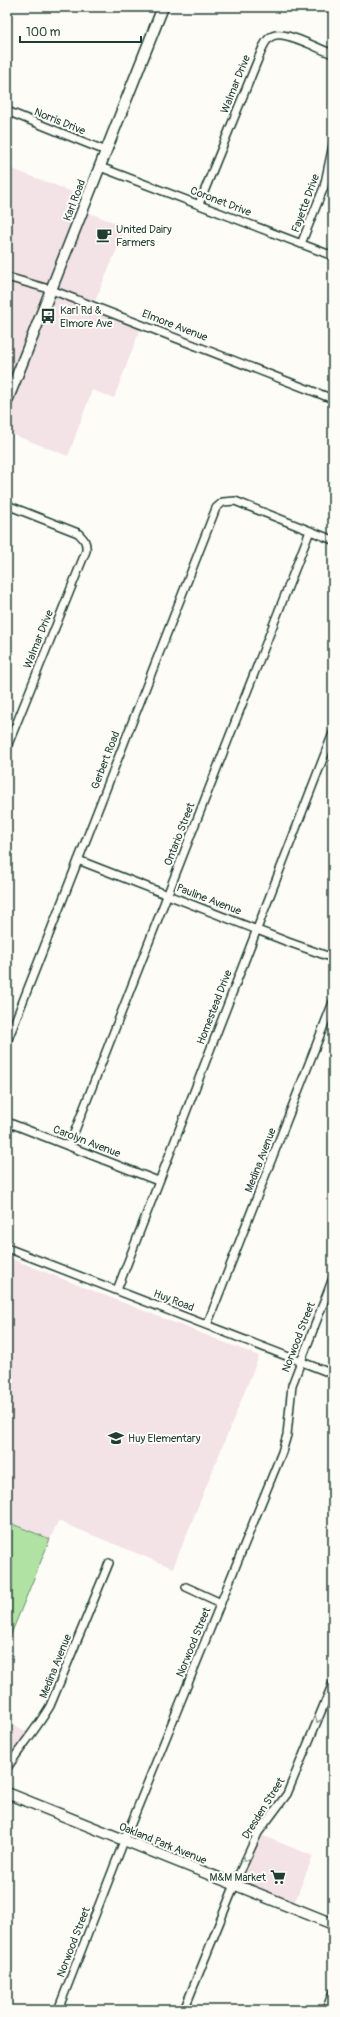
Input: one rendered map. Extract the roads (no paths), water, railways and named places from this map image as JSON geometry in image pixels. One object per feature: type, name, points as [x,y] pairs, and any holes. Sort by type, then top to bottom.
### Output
[{"type":"main road","name":"Karl Road","points":[[7,401],[163,7]]},
{"type":"main road","name":"Oakland Park Avenue","points":[[7,1793],[333,1924]]},
{"type":"street","name":"Walmar Drive","points":[[200,204],[262,47],[267,39],[275,35],[284,35],[333,54]]},
{"type":"street","name":"Norris Drive","points":[[7,111],[106,151]]},
{"type":"street","name":"Fayette Drive","points":[[301,244],[324,187],[333,145]]},
{"type":"street","name":"Coronet Drive","points":[[100,167],[333,256]]},
{"type":"street","name":"Elmore Avenue","points":[[7,277],[51,291],[333,399]]},
{"type":"street","name":"Gerbert Road","points":[[7,1042],[216,508],[223,502],[235,501],[310,530]]},
{"type":"street","name":"Walmar Drive","points":[[7,505],[78,533],[84,539],[86,551],[7,747]]},
{"type":"street","points":[[310,530],[333,540]]},
{"type":"street","name":"Ontario Street","points":[[69,1146],[310,530]]},
{"type":"street","name":"Homestead Drive","points":[[117,1290],[333,733]]},
{"type":"street","name":"Pauline Avenue","points":[[78,860],[256,930],[333,958]]},
{"type":"street","name":"Medina Avenue","points":[[207,1325],[333,1002]]},
{"type":"street","name":"Carolyn Avenue","points":[[7,1122],[158,1181]]},
{"type":"street","name":"Huy Road","points":[[7,1248],[207,1325],[300,1363],[333,1374]]},
{"type":"street","name":"Norwood Street","points":[[58,2010],[124,1841],[282,1452],[287,1435],[292,1385],[333,1278]]},
{"type":"street","name":"Medina Avenue","points":[[7,1768],[27,1738],[38,1727],[50,1706],[108,1563]]},
{"type":"street","points":[[186,1587],[221,1603]]},
{"type":"street","name":"Dresden Street","points":[[184,2010],[258,1833],[288,1794],[333,1683]]},
{"type":"street","points":[[326,2010],[333,1992]]},
{"type":"place","name":"United Dairy Farmers","points":[[104,235]]},
{"type":"place","name":"Karl Rd & Elmore Ave","points":[[48,316]]},
{"type":"place","name":"Huy Elementary","points":[[116,1438]]},
{"type":"place","name":"M&M Market","points":[[278,1877]]}]
